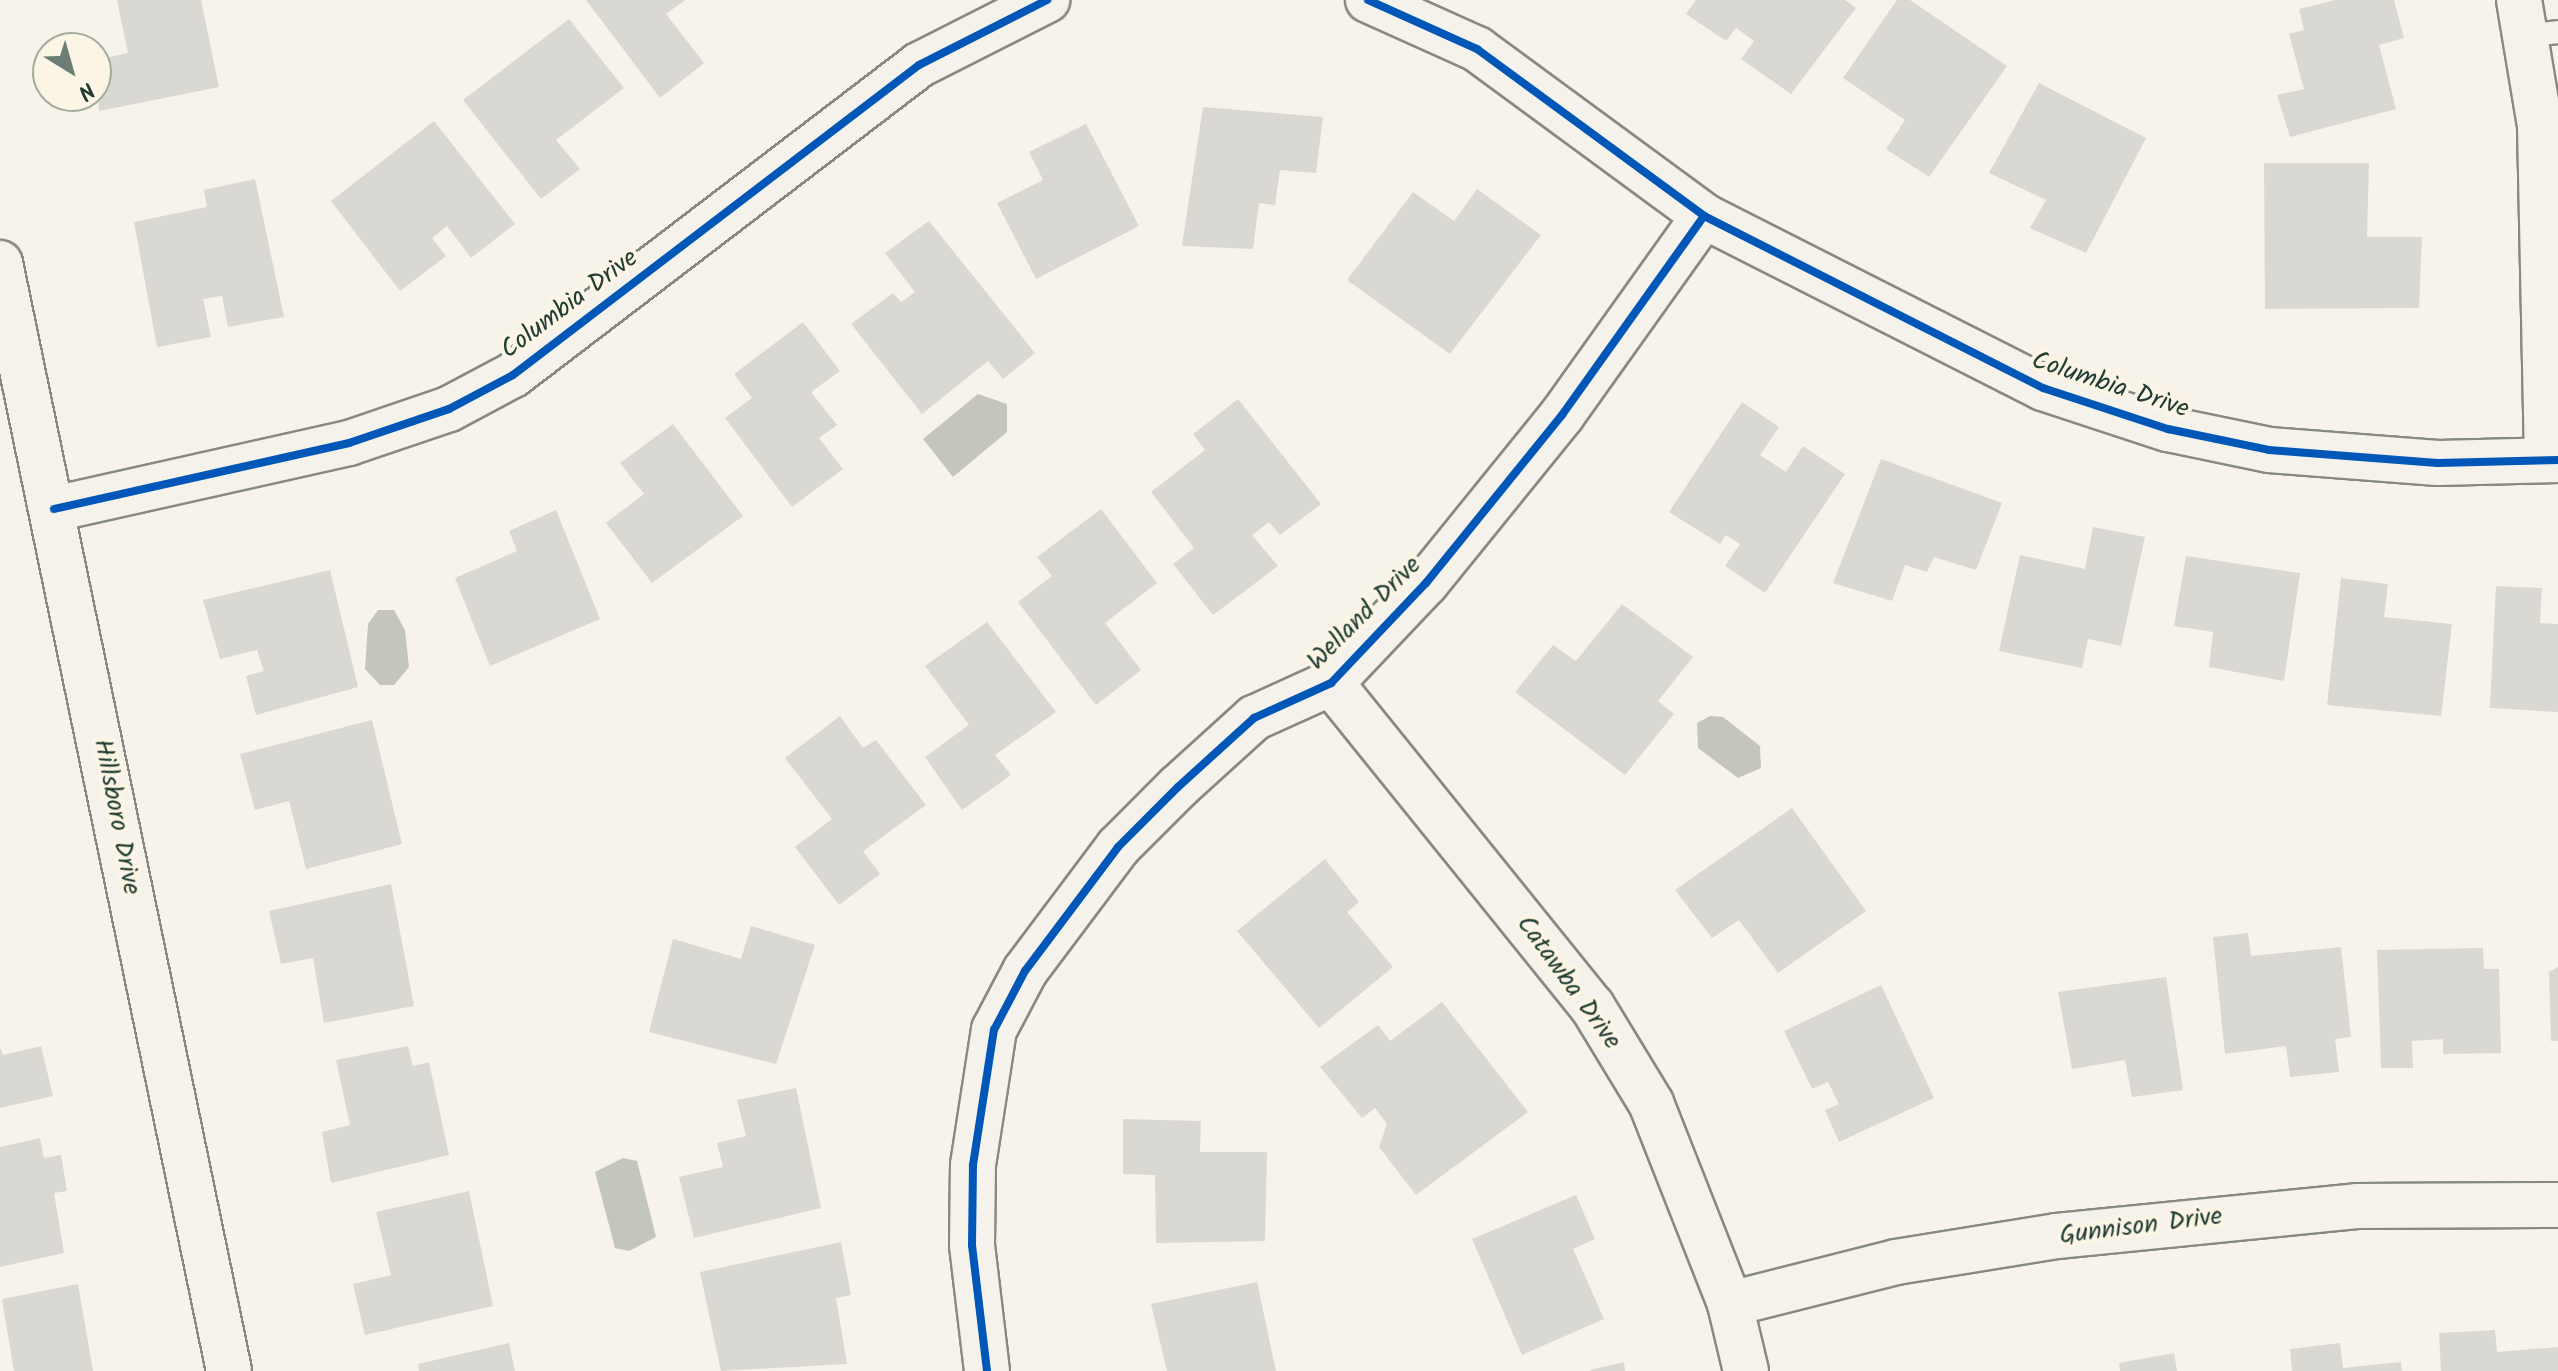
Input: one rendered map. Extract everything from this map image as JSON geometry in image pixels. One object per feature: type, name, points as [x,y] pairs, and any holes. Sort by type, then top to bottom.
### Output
[{"type":"street","name":"Columbia Drive","points":[[54,509],[349,443],[449,409],[513,375],[908,73],[1047,0]]},
{"type":"street","name":"Columbia Drive","points":[[1368,0],[1477,49],[1704,216],[1956,350],[2168,429],[2333,457],[2552,460]]},
{"type":"street","points":[[2536,22],[2552,460]]},
{"type":"street","name":"Welland Drive","points":[[987,1371],[972,1245],[973,1165],[994,1030],[1025,971],[1118,847],[1254,718],[1331,683],[1426,583],[1542,439],[1704,216]]},
{"type":"street","name":"Hillsboro Drive","points":[[0,263],[54,509],[229,1371]]},
{"type":"street","name":"Catawba Drive","points":[[1331,683],[1592,1006],[1682,1171],[1730,1304],[1746,1371]]},
{"type":"street","name":"Gunnison Drive","points":[[1730,1304],[1896,1262],[2088,1233],[2357,1206],[2558,1205]]},
{"type":"shaded area","points":[[978,394],[1007,404],[1007,432],[953,477],[923,439]]},
{"type":"shaded area","points":[[378,610],[394,610],[405,630],[409,667],[394,685],[380,685],[365,669],[368,624]]},
{"type":"shaded area","points":[[1710,716],[1723,717],[1760,746],[1761,768],[1738,778],[1698,748],[1697,723]]},
{"type":"shaded area","points":[[623,1158],[637,1161],[656,1237],[629,1251],[615,1248],[595,1172]]},
{"type":"building","points":[[117,0],[201,0],[219,87],[112,108],[112,56],[128,53]]},
{"type":"building","points":[[586,0],[685,0],[666,14],[704,63],[660,98]]},
{"type":"building","points":[[1696,0],[1845,0],[1856,8],[1791,94],[1741,59],[1754,41],[1736,28],[1726,41],[1686,14]]},
{"type":"building","points":[[1897,0],[1910,0],[2007,66],[1929,177],[1886,149],[1905,120],[1843,78]]},
{"type":"building","points":[[2335,0],[2394,0],[2404,38],[2379,45],[2396,109],[2290,137],[2277,95],[2304,89],[2289,34],[2304,30],[2299,9]]},
{"type":"building","points":[[569,19],[624,88],[556,140],[580,169],[541,199],[463,100]]},
{"type":"building","points":[[2039,83],[2146,138],[2086,253],[2030,228],[2046,200],[1989,173]]},
{"type":"building","points":[[1203,107],[1323,117],[1316,173],[1280,170],[1275,205],[1259,203],[1253,249],[1182,246]]},
{"type":"building","points":[[434,121],[515,224],[471,258],[447,226],[432,238],[446,256],[400,291],[331,201]]},
{"type":"building","points":[[1086,124],[1139,226],[1036,279],[997,203],[1043,180],[1029,152]]},
{"type":"building","points":[[2264,163],[2369,163],[2367,237],[2422,237],[2419,308],[2265,309]]},
{"type":"building","points":[[255,179],[284,317],[228,327],[222,296],[203,299],[211,337],[157,347],[134,222],[207,207],[204,190]]},
{"type":"building","points":[[1477,189],[1541,235],[1450,354],[1347,280],[1413,192],[1454,221]]},
{"type":"building","points":[[929,221],[1035,353],[1003,379],[988,361],[922,414],[851,324],[893,293],[901,302],[915,292],[885,253]]},
{"type":"building","points":[[803,322],[840,371],[811,392],[837,425],[819,438],[843,469],[792,507],[725,418],[752,398],[734,374]]},
{"type":"building","points":[[1238,399],[1321,504],[1280,535],[1269,522],[1252,535],[1278,566],[1213,615],[1173,564],[1194,548],[1151,492],[1205,450],[1193,434]]},
{"type":"building","points":[[1742,402],[1779,427],[1760,455],[1786,472],[1803,446],[1845,474],[1765,593],[1725,566],[1740,544],[1726,535],[1720,544],[1669,512]]},
{"type":"building","points":[[673,424],[743,516],[652,583],[606,523],[644,494],[620,463]]},
{"type":"building","points":[[1881,459],[2002,503],[1976,570],[1934,557],[1927,572],[1905,565],[1892,601],[1833,583]]},
{"type":"building","points":[[1101,509],[1157,583],[1105,623],[1141,670],[1096,705],[1018,602],[1052,576],[1037,557]]},
{"type":"building","points":[[556,510],[600,619],[490,666],[455,578],[517,551],[509,531]]},
{"type":"building","points":[[2093,527],[2145,537],[2121,646],[2088,639],[2082,668],[1999,651],[2020,555],[2085,569]]},
{"type":"building","points":[[2186,556],[2300,573],[2284,681],[2209,667],[2213,632],[2174,626]]},
{"type":"building","points":[[330,570],[358,687],[256,715],[246,676],[264,671],[257,650],[220,659],[203,600]]},
{"type":"building","points":[[2341,578],[2388,584],[2384,617],[2452,624],[2441,716],[2327,705]]},
{"type":"building","points":[[2496,586],[2542,588],[2540,623],[2558,624],[2558,712],[2490,708]]},
{"type":"building","points":[[1622,604],[1693,657],[1658,701],[1674,714],[1625,775],[1515,692],[1553,645],[1576,661]]},
{"type":"building","points":[[987,622],[1056,712],[995,755],[1011,775],[962,810],[925,757],[969,725],[925,666]]},
{"type":"building","points":[[840,716],[863,748],[876,740],[926,805],[863,851],[880,874],[839,905],[795,847],[832,819],[785,758]]},
{"type":"building","points":[[372,720],[402,844],[306,869],[289,801],[255,810],[240,754]]},
{"type":"building","points":[[1792,808],[1866,911],[1778,973],[1739,920],[1712,938],[1675,890]]},
{"type":"building","points":[[1325,859],[1359,902],[1347,912],[1393,967],[1319,1028],[1237,931]]},
{"type":"building","points":[[391,884],[414,1006],[324,1023],[313,958],[281,964],[269,911]]},
{"type":"building","points":[[751,926],[815,945],[776,1064],[649,1032],[673,939],[741,959]]},
{"type":"building","points":[[2248,933],[2251,956],[2341,947],[2351,1037],[2335,1039],[2339,1072],[2290,1077],[2286,1046],[2225,1054],[2213,937]]},
{"type":"building","points":[[2483,948],[2484,969],[2499,969],[2501,1053],[2443,1054],[2443,1039],[2412,1041],[2413,1068],[2381,1068],[2377,950]]},
{"type":"building","points":[[2558,967],[2558,1041],[2551,1041],[2549,972]]},
{"type":"building","points":[[2166,977],[2183,1090],[2132,1097],[2125,1060],[2072,1069],[2058,992]]},
{"type":"building","points":[[1881,985],[1934,1098],[1839,1142],[1825,1110],[1839,1104],[1828,1082],[1812,1089],[1784,1031]]},
{"type":"building","points":[[1442,1002],[1528,1112],[1416,1195],[1379,1147],[1387,1124],[1375,1108],[1362,1118],[1320,1067],[1378,1025],[1390,1041]]},
{"type":"building","points":[[41,1046],[53,1096],[0,1108],[0,1047],[3,1055]]},
{"type":"building","points":[[408,1046],[413,1066],[429,1062],[449,1155],[331,1183],[322,1132],[350,1125],[336,1060]]},
{"type":"building","points":[[796,1088],[821,1208],[694,1238],[679,1177],[723,1167],[717,1143],[746,1136],[737,1100]]},
{"type":"building","points":[[1123,1119],[1201,1121],[1200,1152],[1267,1152],[1265,1241],[1156,1243],[1155,1175],[1123,1174]]},
{"type":"building","points":[[40,1138],[44,1158],[61,1155],[67,1191],[54,1193],[64,1253],[0,1267],[0,1147]]},
{"type":"building","points":[[469,1191],[493,1306],[365,1335],[353,1284],[391,1275],[376,1212]]},
{"type":"building","points":[[1576,1195],[1595,1239],[1573,1249],[1604,1319],[1522,1355],[1472,1239]]},
{"type":"building","points":[[841,1242],[851,1295],[836,1298],[847,1364],[721,1371],[700,1272]]},
{"type":"building","points":[[1257,1282],[1276,1371],[1167,1371],[1151,1304]]},
{"type":"building","points":[[78,1284],[93,1371],[14,1371],[2,1299]]},
{"type":"building","points":[[2495,1330],[2497,1352],[2558,1347],[2558,1371],[2441,1371],[2439,1333]]},
{"type":"building","points":[[509,1343],[515,1371],[419,1371],[418,1364]]},
{"type":"building","points":[[2340,1343],[2343,1368],[2401,1362],[2402,1371],[2292,1371],[2290,1349]]},
{"type":"building","points":[[2174,1353],[2177,1371],[2120,1371],[2119,1363]]},
{"type":"building","points":[[1624,1362],[1625,1371],[1590,1371],[1590,1370]]},
{"type":"cycle path","points":[[54,509],[349,443],[449,409],[513,375],[919,65],[1047,0]]},
{"type":"cycle path","points":[[1368,0],[1477,49],[1704,216],[2043,388],[2168,429],[2269,450],[2438,463],[2558,460]]},
{"type":"cycle path","points":[[987,1371],[972,1245],[973,1165],[994,1030],[1025,971],[1118,847],[1178,787],[1254,718],[1331,683],[1426,583],[1562,415],[1704,216]]}]
